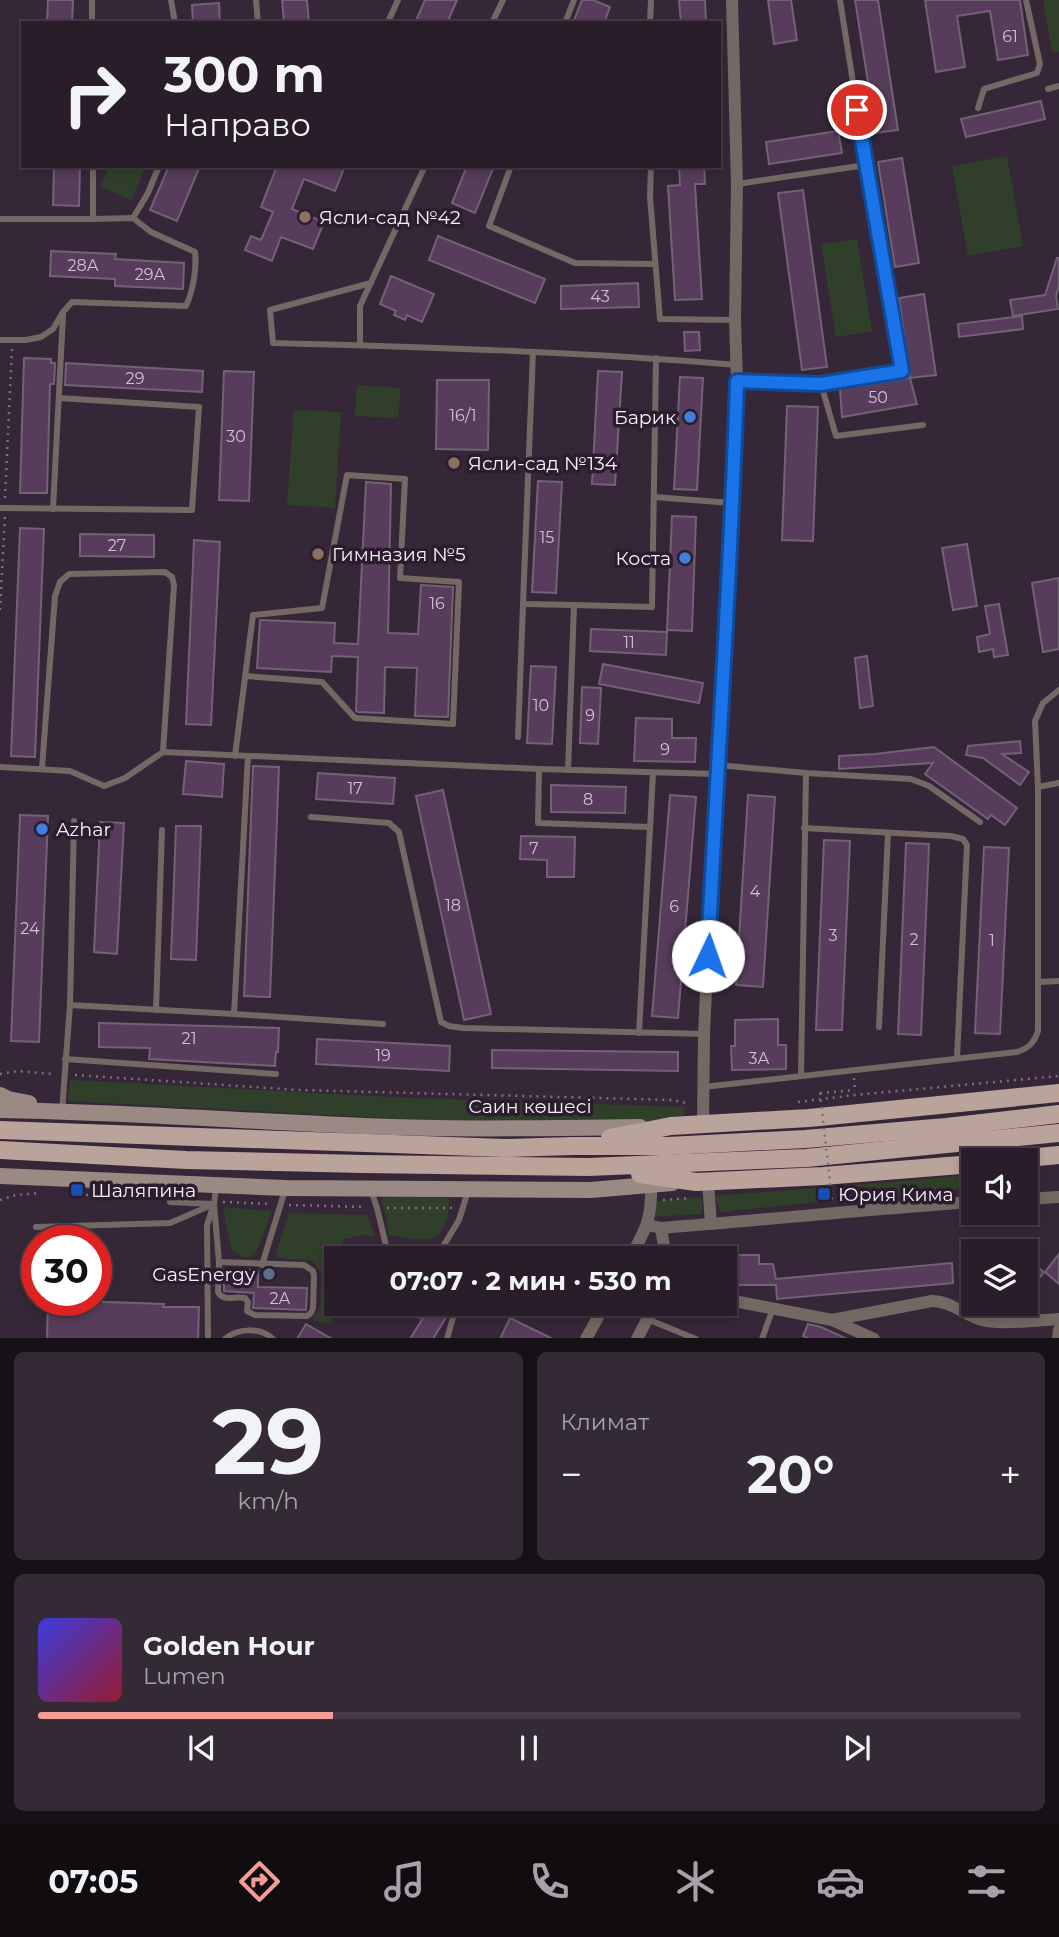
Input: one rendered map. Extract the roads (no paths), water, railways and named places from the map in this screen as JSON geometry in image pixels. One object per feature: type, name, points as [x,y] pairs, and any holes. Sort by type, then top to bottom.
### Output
[{"type":"main road","name":"Саин көшесі","points":[[0,1110],[368,1126],[671,1126],[703,1116],[809,1118],[1059,1093]]},
{"type":"main road","points":[[0,1095],[62,1111]]},
{"type":"main road","points":[[871,1112],[946,1127]]},
{"type":"main road","name":"Саин көшесі","points":[[0,1130],[505,1148],[668,1146],[805,1139],[1059,1114]]},
{"type":"main road","points":[[572,1146],[671,1126]]},
{"type":"main road","points":[[0,1150],[186,1160],[588,1167],[806,1158],[1059,1133]]},
{"type":"main road","points":[[845,1173],[932,1147]]},
{"type":"main road","points":[[1038,1157],[1059,1155]]},
{"type":"main road","points":[[3,1178],[286,1188],[591,1190],[961,1165]]},
{"type":"main road","points":[[588,1167],[702,1182]]},
{"type":"street","points":[[703,1116],[704,1034],[733,503],[737,381],[737,184],[732,0]]},
{"type":"street","points":[[702,1182],[711,1224]]},
{"type":"street","points":[[651,1185],[654,1226],[662,1246]]},
{"type":"street","points":[[1038,1198],[1059,1197]]},
{"type":"street","points":[[654,1226],[711,1224],[961,1203]]},
{"type":"street","points":[[639,1246],[654,1226]]},
{"type":"street","points":[[737,1301],[832,1320],[872,1338]]},
{"type":"street","points":[[832,1320],[932,1301],[944,1302],[987,1321],[1059,1319]]},
{"type":"street","points":[[587,1338],[598,1316]]},
{"type":"street","points":[[638,1338],[649,1316]]},
{"type":"lane","points":[[92,0],[92,21]]},
{"type":"lane","points":[[171,0],[175,21]]},
{"type":"lane","points":[[256,0],[258,21]]},
{"type":"lane","points":[[388,21],[398,0]]},
{"type":"lane","points":[[493,21],[503,0]]},
{"type":"lane","points":[[566,21],[574,0]]},
{"type":"lane","points":[[650,21],[651,0]]},
{"type":"lane","points":[[737,381],[821,384],[902,371],[840,0]]},
{"type":"lane","points":[[978,108],[984,89],[1037,73],[1040,64],[1026,0]]},
{"type":"lane","points":[[1048,89],[1059,86]]},
{"type":"lane","points":[[737,184],[866,165]]},
{"type":"lane","points":[[93,168],[93,219]]},
{"type":"lane","points":[[133,218],[148,193],[158,168]]},
{"type":"lane","points":[[360,345],[360,306],[424,168]]},
{"type":"lane","points":[[510,168],[489,226],[575,264],[655,264]]},
{"type":"lane","points":[[651,168],[650,197],[660,319],[735,320]]},
{"type":"lane","points":[[0,219],[133,218],[151,232],[195,252],[196,261],[186,306],[72,302],[53,329],[41,337],[0,340]]},
{"type":"lane","points":[[371,283],[270,310],[273,343],[533,352],[737,365]]},
{"type":"lane","points":[[54,509],[63,312]]},
{"type":"lane","points":[[518,737],[533,352]]},
{"type":"lane","points":[[523,604],[652,607],[656,358]]},
{"type":"lane","points":[[821,384],[836,436],[923,425]]},
{"type":"lane","points":[[2,508],[192,510],[199,407],[59,398]]},
{"type":"lane","points":[[235,756],[245,676],[253,615],[322,608],[346,475],[405,479],[400,578],[459,582],[453,723],[355,718],[322,682],[245,676]]},
{"type":"lane","points":[[654,497],[733,503]]},
{"type":"lane","points":[[42,768],[55,596],[60,582],[69,574],[165,572],[172,577],[174,585],[163,752]]},
{"type":"lane","points":[[568,770],[574,605]]},
{"type":"lane","points":[[703,1087],[1017,1052],[1028,1048],[1038,1031],[1038,787],[1035,721],[1043,703],[1059,691]]},
{"type":"lane","points":[[0,767],[70,771],[104,786],[125,778],[163,752],[653,773],[717,770],[806,773],[911,779],[929,786],[980,822]]},
{"type":"lane","points":[[234,1014],[248,756]]},
{"type":"lane","points":[[539,769],[538,824],[650,827]]},
{"type":"lane","points":[[639,1033],[653,773]]},
{"type":"lane","points":[[801,1076],[806,773]]},
{"type":"lane","points":[[1038,787],[1059,783]]},
{"type":"lane","points":[[311,817],[389,823],[398,832],[441,1021],[449,1026],[704,1034]]},
{"type":"lane","points":[[62,1111],[70,1005],[74,821]]},
{"type":"lane","points":[[804,828],[951,836],[963,839],[967,845],[957,1058]]},
{"type":"lane","points":[[156,1010],[162,830]]},
{"type":"lane","points":[[880,1027],[888,833]]},
{"type":"lane","points":[[1038,982],[1059,981]]},
{"type":"lane","points":[[70,1005],[383,1024]]},
{"type":"lane","points":[[65,1059],[276,1074]]},
{"type":"lane","points":[[208,1338],[208,1225],[216,1184]]},
{"type":"lane","points":[[262,1265],[286,1188]]},
{"type":"lane","points":[[371,1188],[385,1246]]},
{"type":"lane","points":[[443,1246],[459,1220],[468,1189]]},
{"type":"lane","points":[[170,1202],[214,1204]]},
{"type":"lane","points":[[103,1225],[170,1223],[214,1204]]},
{"type":"lane","points":[[214,1204],[220,1296],[245,1298],[250,1314],[307,1316],[311,1313],[314,1276],[304,1265],[219,1262]]},
{"type":"lane","points":[[762,1338],[773,1308]]},
{"type":"lane","points":[[447,1338],[453,1316]]},
{"type":"lane","points":[[647,1319],[694,1338]]},
{"type":"lane","points":[[226,1338],[232,1332],[250,1330],[266,1332],[272,1338]]},
{"type":"place","name":"Ясли-сад №42","points":[[305,217]]},
{"type":"place","name":"Барик","points":[[690,417]]},
{"type":"place","name":"Ясли-сад №134","points":[[454,463]]},
{"type":"place","name":"Гимназия №5","points":[[318,554]]},
{"type":"place","name":"Коста","points":[[685,558]]},
{"type":"place","name":"Azhar","points":[[42,829]]},
{"type":"place","name":"Шаляпина","points":[[77,1190]]},
{"type":"place","name":"Юрия Кима","points":[[824,1194]]},
{"type":"place","name":"GasEnergy","points":[[269,1274]]}]
